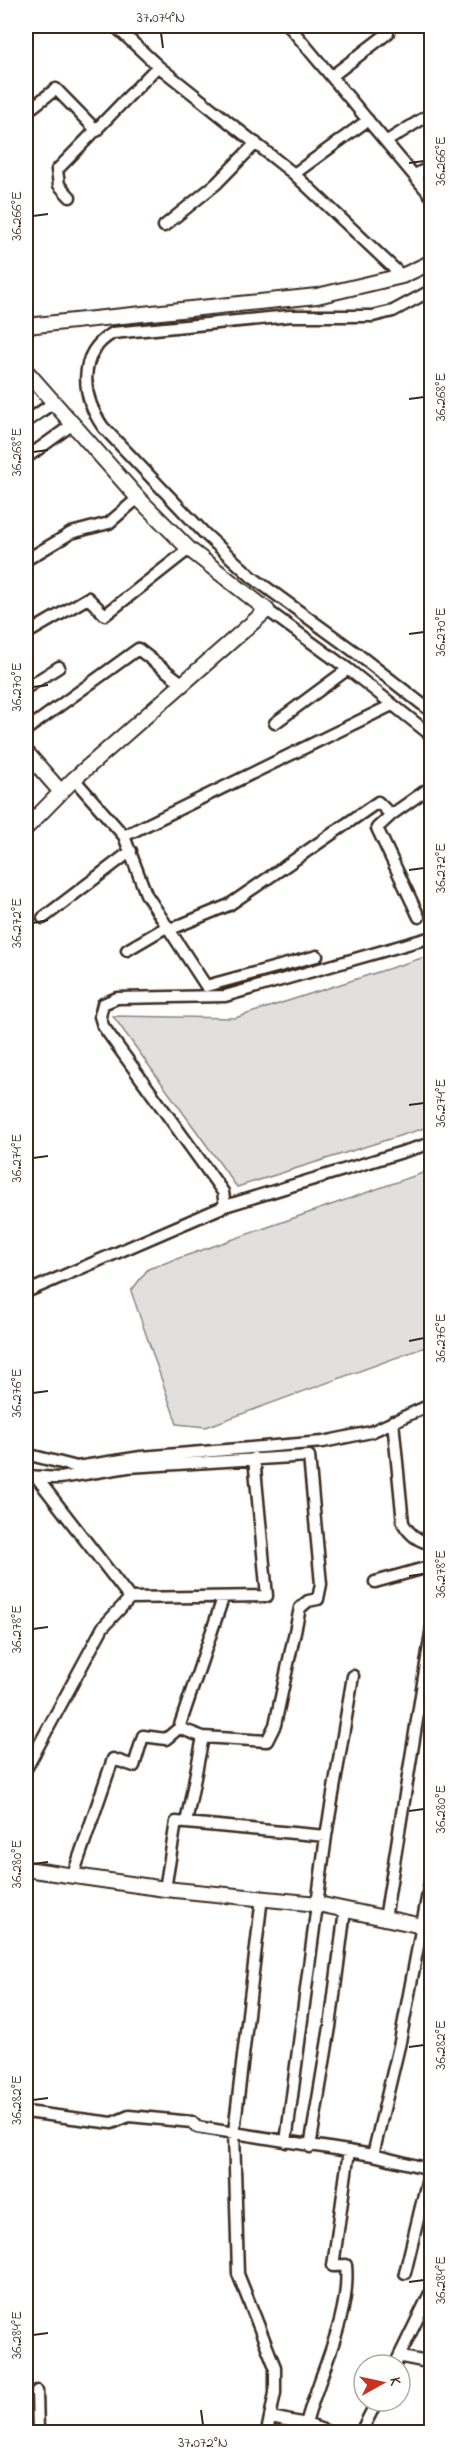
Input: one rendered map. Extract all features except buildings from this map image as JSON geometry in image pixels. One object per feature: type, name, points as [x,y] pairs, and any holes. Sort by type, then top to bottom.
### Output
[{"type":"street","points":[[115,26],[158,66],[294,174],[402,276]]},
{"type":"street","points":[[289,26],[432,197]]},
{"type":"street","points":[[332,76],[388,33]]},
{"type":"street","points":[[70,197],[59,186],[57,170],[158,66]]},
{"type":"street","points":[[26,112],[56,89],[97,131]]},
{"type":"street","points":[[387,141],[432,113]]},
{"type":"street","points":[[294,174],[368,120]]},
{"type":"street","points":[[164,226],[216,184],[256,142]]},
{"type":"street","points":[[415,176],[432,166]]},
{"type":"street","points":[[26,326],[316,296],[402,276],[432,261]]},
{"type":"street","points":[[432,290],[393,311],[373,316],[290,316],[113,333],[94,350],[88,365],[85,386],[89,405],[102,427],[226,554],[252,577],[356,652],[432,712]]},
{"type":"street","points":[[26,370],[138,498],[189,549],[348,669],[432,736]]},
{"type":"street","points":[[26,422],[53,403]]},
{"type":"street","points":[[26,458],[73,424]]},
{"type":"street","points":[[26,560],[70,532],[109,523],[138,498]]},
{"type":"street","points":[[26,634],[88,598],[105,615],[189,549]]},
{"type":"street","points":[[26,828],[74,779],[267,610]]},
{"type":"street","points":[[26,730],[138,649],[183,684]]},
{"type":"street","points":[[26,688],[59,667]]},
{"type":"street","points":[[275,723],[348,669]]},
{"type":"street","points":[[124,836],[392,705]]},
{"type":"street","points":[[26,752],[61,792]]},
{"type":"street","points":[[74,779],[124,836],[146,894],[206,986],[317,956]]},
{"type":"street","points":[[419,917],[377,828],[391,815],[432,786]]},
{"type":"street","points":[[127,950],[170,928],[229,905],[378,802],[391,815]]},
{"type":"street","points":[[43,918],[131,851]]},
{"type":"street","points":[[225,1206],[223,1192],[103,1026],[100,1016],[103,1004],[117,998],[132,997],[225,996],[432,938]]},
{"type":"street","points":[[26,1292],[225,1206],[432,1143]]},
{"type":"street","points":[[26,1454],[77,1467],[141,1457],[323,1442],[360,1435],[432,1404]]},
{"type":"street","points":[[393,1421],[403,1523],[409,1533],[432,1544]]},
{"type":"street","points":[[31,1477],[74,1477],[128,1467],[309,1456],[320,1592],[318,1599],[308,1601],[300,1608],[274,1725],[267,1741],[203,1737],[179,1728]]},
{"type":"street","points":[[26,1769],[104,1627],[130,1598],[267,1596],[254,1458]]},
{"type":"street","points":[[31,1477],[130,1598]]},
{"type":"street","points":[[375,1582],[432,1566]]},
{"type":"street","points":[[73,1875],[113,1759],[134,1766],[143,1736],[166,1739],[179,1728],[223,1598]]},
{"type":"street","points":[[385,1919],[429,1657],[432,1627]]},
{"type":"street","points":[[286,2142],[326,1836],[353,1676]]},
{"type":"street","points":[[186,1824],[203,1737]]},
{"type":"street","points":[[165,1889],[176,1822],[326,1836]]},
{"type":"street","points":[[26,1869],[165,1889],[318,1904],[426,1927]]},
{"type":"street","points":[[373,2155],[426,1927],[432,1872]]},
{"type":"street","points":[[262,1897],[234,2132],[238,2274],[275,2367],[271,2417],[267,2433]]},
{"type":"street","points":[[310,2147],[330,2027],[345,1910]]},
{"type":"street","points":[[26,2112],[112,2123],[129,2116],[192,2122],[197,2127],[431,2165],[405,2273]]},
{"type":"street","points":[[306,2424],[343,2308],[348,2284],[346,2265],[333,2266],[349,2151]]},
{"type":"street","points":[[402,2353],[432,2289]]},
{"type":"street","points":[[412,2362],[432,2363]]},
{"type":"street","points":[[37,2391],[38,2433]]},
{"type":"street","points":[[361,2433],[371,2413]]},
{"type":"street","points":[[271,2417],[306,2424],[329,2433]]},
{"type":"shaded area","points":[[431,955],[431,1126],[237,1187],[113,1016],[235,1018]]},
{"type":"shaded area","points":[[431,1170],[431,1345],[206,1427],[177,1424],[131,1291],[148,1269]]}]
